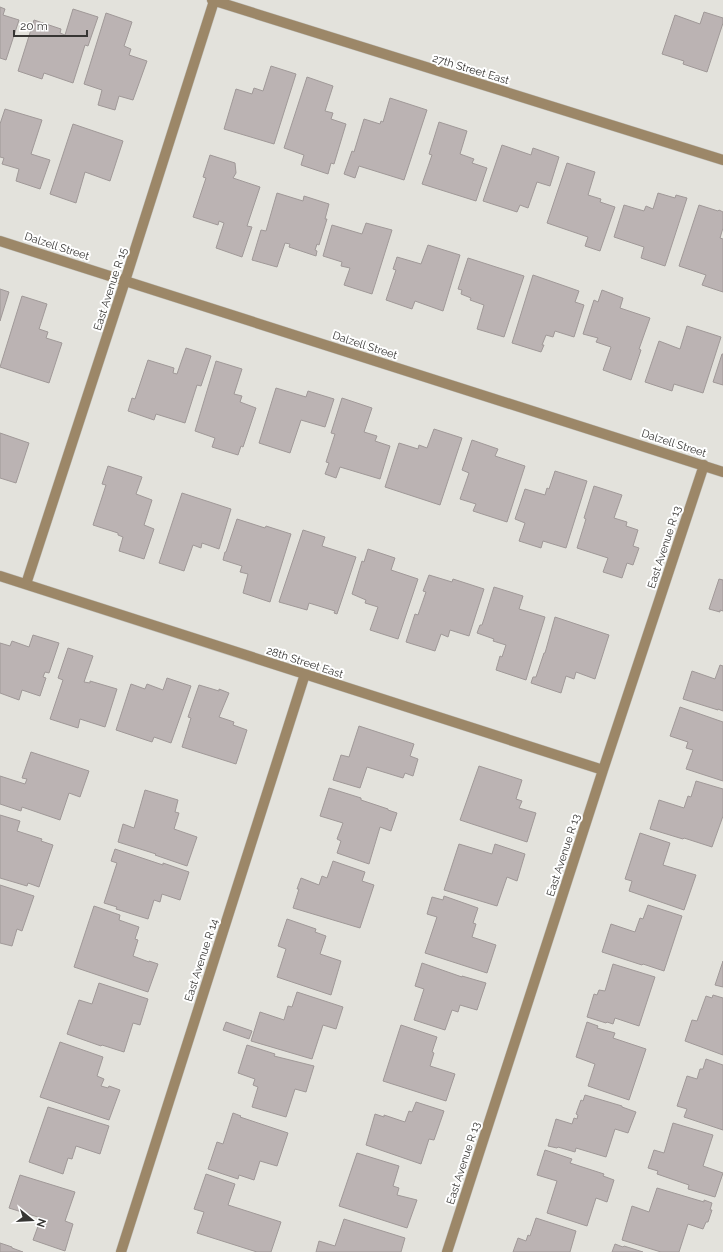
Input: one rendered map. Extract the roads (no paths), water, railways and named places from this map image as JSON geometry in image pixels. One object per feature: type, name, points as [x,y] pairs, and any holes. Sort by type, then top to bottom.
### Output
[{"type":"street","name":"27th Street East","points":[[213,0],[723,160]]},
{"type":"street","name":"East Avenue R 15","points":[[26,584],[126,281],[213,0]]},
{"type":"street","name":"Dalzell Street","points":[[0,241],[723,472]]},
{"type":"street","name":"East Avenue R 13","points":[[447,1252],[603,770],[704,465]]},
{"type":"street","name":"28th Street East","points":[[0,576],[603,770]]},
{"type":"street","name":"East Avenue R 14","points":[[121,1252],[305,674]]}]
